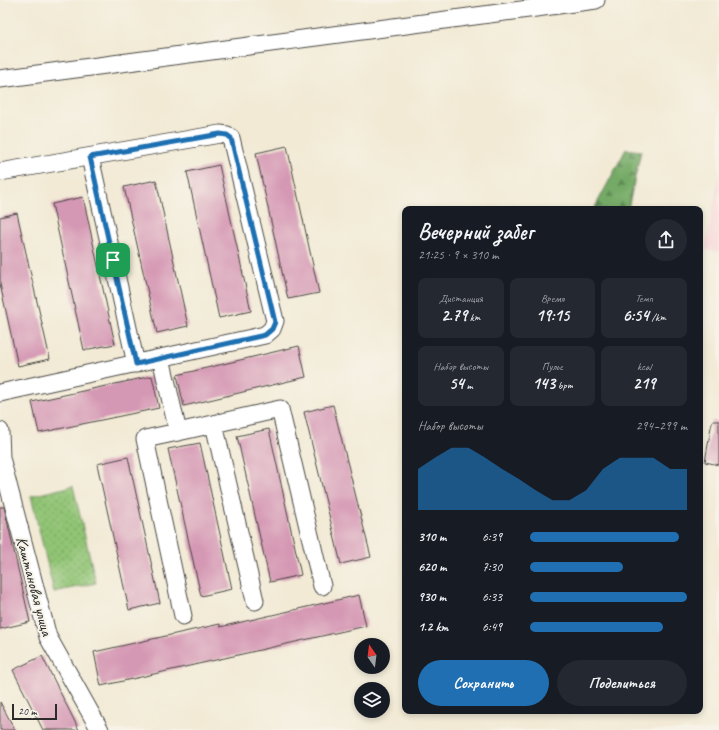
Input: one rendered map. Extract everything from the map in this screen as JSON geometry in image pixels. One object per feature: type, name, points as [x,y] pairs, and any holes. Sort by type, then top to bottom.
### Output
[{"type":"street","points":[[0,79],[515,6],[596,0]]},
{"type":"street","points":[[0,172],[220,134],[227,135],[231,138],[275,322],[272,329],[265,335],[0,393]]},
{"type":"street","points":[[90,157],[136,364]]},
{"type":"street","points":[[161,358],[178,432]]},
{"type":"street","points":[[183,616],[144,439],[280,409],[322,586]]},
{"type":"street","points":[[214,424],[255,601]]},
{"type":"street","name":"Каштановая улица","points":[[0,431],[1,459],[48,637],[100,730]]},
{"type":"shaded area","points":[[719,174],[719,252],[705,250]]},
{"type":"green space","points":[[626,149],[641,151],[629,206],[596,206]]},
{"type":"green space","points":[[73,486],[96,583],[54,592],[31,496]]},
{"type":"building","points":[[287,146],[319,293],[288,299],[256,153]]},
{"type":"building","points":[[219,165],[251,311],[219,318],[187,172]]},
{"type":"building","points":[[156,180],[188,326],[157,333],[124,187]]},
{"type":"building","points":[[83,197],[115,344],[84,350],[52,204]]},
{"type":"building","points":[[17,213],[50,359],[18,366],[0,284],[0,217]]},
{"type":"building","points":[[299,346],[306,377],[184,406],[177,375]]},
{"type":"building","points":[[152,376],[159,408],[39,433],[32,402]]},
{"type":"building","points":[[333,405],[371,557],[341,564],[304,412]]},
{"type":"building","points":[[712,421],[719,421],[719,465],[705,462]]},
{"type":"building","points":[[269,429],[301,575],[270,582],[237,436]]},
{"type":"building","points":[[200,443],[232,589],[201,596],[168,449]]},
{"type":"building","points":[[128,457],[160,603],[129,610],[97,464]]},
{"type":"building","points":[[0,507],[4,507],[30,622],[0,629]]},
{"type":"building","points":[[359,595],[366,626],[101,686],[94,652],[220,624],[220,627]]},
{"type":"building","points":[[42,656],[79,730],[43,730],[13,670]]},
{"type":"building","points":[[0,702],[15,730],[0,730]]},
{"type":"route","points":[[220,134],[227,135],[231,138],[275,322],[272,329],[265,335],[136,364],[113,260],[90,157],[220,134]]}]
